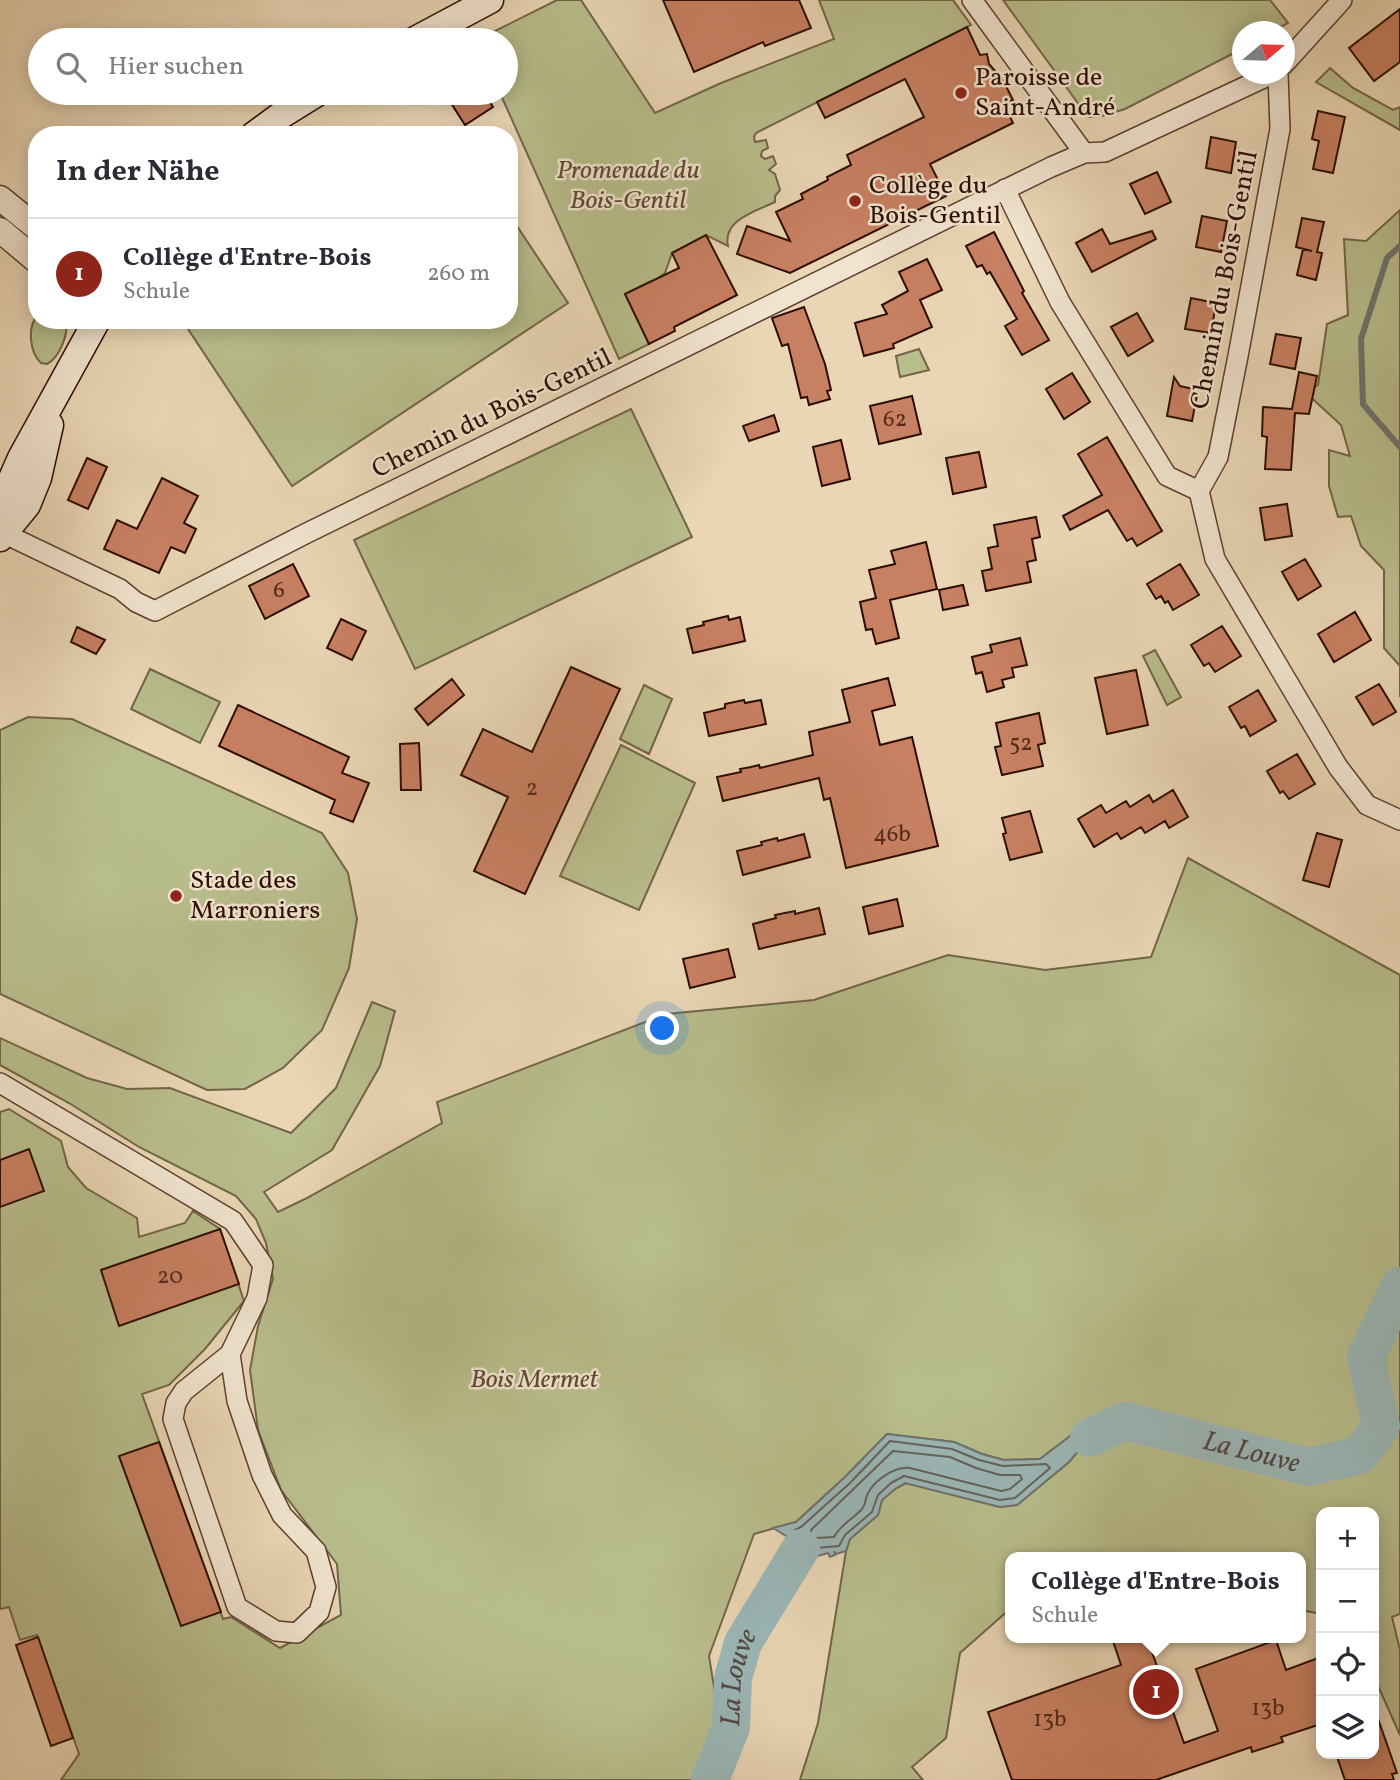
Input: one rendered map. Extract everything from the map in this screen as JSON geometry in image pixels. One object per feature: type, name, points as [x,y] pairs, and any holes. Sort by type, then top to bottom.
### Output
[{"type":"main road","points":[[438,28],[490,0]]},
{"type":"main road","points":[[268,126],[299,105]]},
{"type":"main road","points":[[1,535],[21,514],[30,499],[41,466],[55,400],[92,329]]},
{"type":"street","points":[[972,0],[1084,153]]},
{"type":"street","points":[[1295,52],[1342,0]]},
{"type":"street","name":"Chemin du Bois-Gentil","points":[[1,535],[120,589],[136,602],[155,611],[305,534],[1005,189],[1084,153],[1105,152],[1251,84]]},
{"type":"street","name":"Chemin du Bois-Gentil","points":[[1199,491],[1218,457],[1233,381],[1280,129],[1278,84]]},
{"type":"street","points":[[1005,189],[1060,302],[1167,476],[1199,491],[1215,559],[1338,767],[1367,805],[1400,820]]},
{"type":"street","points":[[0,198],[28,221]]},
{"type":"street","points":[[0,230],[28,253]]},
{"type":"street","points":[[0,1083],[233,1221],[263,1265],[257,1298],[230,1354],[184,1391],[176,1403],[173,1419],[237,1606],[276,1631],[297,1633],[318,1612],[326,1587],[316,1551],[282,1515],[262,1475],[237,1401],[230,1354]]},
{"type":"green space","name":"Promenade du Bois-Gentil","points":[[557,0],[581,0],[655,113],[721,83],[834,39],[819,0],[953,0],[971,25],[756,133],[755,142],[766,140],[768,148],[762,151],[761,156],[765,159],[773,156],[776,164],[769,170],[775,174],[780,190],[775,196],[775,202],[735,223],[730,229],[728,246],[706,235],[672,253],[665,273],[652,283],[651,281],[625,294],[649,344],[619,359],[518,133],[518,126],[515,126],[505,105],[518,105],[518,28],[501,28]]},
{"type":"green space","points":[[1003,0],[1270,0],[1286,21],[1232,21],[1232,54],[1125,109],[1088,117]]},
{"type":"green space","points":[[1330,68],[1353,88],[1393,110],[1400,107],[1400,130],[1316,82]]},
{"type":"green space","points":[[1400,210],[1400,666],[1384,648],[1384,570],[1361,546],[1351,516],[1338,517],[1329,486],[1329,450],[1350,456],[1341,425],[1305,392],[1318,385],[1327,324],[1348,315],[1344,239],[1366,241]]},
{"type":"green space","points":[[518,228],[568,303],[292,486],[188,329],[518,329]]},
{"type":"green space","points":[[32,329],[66,329],[59,351],[47,364],[37,359]]},
{"type":"green space","points":[[919,349],[929,370],[900,377],[896,356]]},
{"type":"green space","points":[[631,409],[692,537],[415,669],[354,540]]},
{"type":"green space","points":[[1155,650],[1181,697],[1167,705],[1143,656]]},
{"type":"green space","points":[[150,669],[220,702],[200,743],[131,709]]},
{"type":"green space","points":[[644,685],[672,699],[649,754],[620,739]]},
{"type":"green space","name":"Stade des Marroniers","points":[[28,717],[72,719],[322,833],[348,873],[357,919],[349,968],[322,1030],[283,1068],[245,1089],[207,1090],[0,994],[0,730]]},
{"type":"green space","points":[[621,745],[695,783],[639,910],[560,876]]},
{"type":"green space","name":"Bois Mermet","points":[[1188,858],[1400,975],[1400,1614],[1392,1617],[1400,1650],[1400,1735],[1379,1688],[1379,1507],[1316,1507],[1316,1613],[1306,1611],[1306,1552],[1005,1552],[1005,1613],[960,1653],[946,1738],[912,1767],[923,1780],[800,1780],[818,1723],[850,1539],[878,1515],[882,1500],[906,1483],[1000,1507],[1017,1505],[1069,1462],[1089,1438],[1090,1421],[1040,1459],[1004,1460],[954,1442],[887,1434],[796,1522],[754,1534],[709,1656],[729,1780],[61,1780],[79,1754],[37,1635],[20,1640],[9,1607],[0,1609],[0,1112],[9,1109],[61,1141],[68,1167],[86,1188],[137,1218],[139,1237],[185,1223],[193,1211],[220,1229],[244,1301],[205,1349],[169,1385],[142,1394],[223,1619],[231,1617],[280,1648],[341,1615],[337,1564],[281,1490],[258,1430],[250,1370],[258,1326],[273,1279],[266,1243],[256,1219],[236,1196],[139,1147],[69,1103],[0,1065],[0,1038],[87,1078],[127,1089],[170,1088],[291,1133],[336,1088],[372,1002],[395,1011],[380,1066],[332,1150],[264,1192],[278,1212],[442,1123],[437,1102],[666,1014],[814,1000],[948,955],[1045,970],[1151,957]]},
{"type":"water","points":[[1091,1420],[1089,1438],[1069,1462],[1017,1505],[1000,1507],[905,1483],[882,1500],[878,1515],[850,1539],[846,1551],[836,1554],[834,1551],[835,1555],[830,1557],[828,1553],[818,1556],[773,1528],[796,1522],[887,1434],[954,1442],[1004,1460],[1040,1459]]},
{"type":"building","points":[[663,0],[799,0],[811,28],[765,46],[763,42],[694,72]]},
{"type":"building","points":[[1400,9],[1400,62],[1374,81],[1349,48]]},
{"type":"building","points":[[967,27],[980,55],[987,54],[989,64],[1003,80],[1013,100],[1004,104],[1013,123],[930,164],[946,196],[790,273],[737,254],[747,226],[790,241],[776,212],[803,199],[801,194],[851,165],[847,155],[924,117],[905,79],[825,118],[817,102]]},
{"type":"building","points":[[452,105],[492,105],[493,107],[465,125]]},
{"type":"building","points":[[1318,111],[1345,117],[1333,173],[1313,169],[1319,141],[1312,139]]},
{"type":"building","points":[[1211,137],[1236,142],[1231,173],[1206,168]]},
{"type":"building","points":[[1157,172],[1171,202],[1145,214],[1130,184]]},
{"type":"building","points":[[1202,216],[1227,221],[1221,252],[1196,247]]},
{"type":"building","points":[[1302,218],[1324,222],[1317,252],[1322,253],[1316,280],[1297,275],[1303,249],[1312,251],[1296,247]]},
{"type":"building","points":[[1102,229],[1110,244],[1152,231],[1156,239],[1092,272],[1076,243]]},
{"type":"building","points":[[994,232],[1024,291],[1022,293],[1049,340],[1022,355],[1005,326],[1017,319],[990,272],[987,274],[982,265],[977,267],[966,246]]},
{"type":"building","points":[[706,235],[737,295],[674,327],[675,331],[649,344],[625,294],[679,268],[672,253]]},
{"type":"building","points":[[927,259],[942,290],[920,300],[932,327],[893,344],[894,348],[864,356],[855,323],[887,314],[882,305],[908,291],[899,272]]},
{"type":"building","points":[[1191,298],[1216,303],[1211,333],[1185,329]]},
{"type":"building","points":[[804,307],[825,364],[831,390],[827,391],[830,399],[809,405],[807,397],[801,398],[788,344],[782,346],[772,318]]},
{"type":"building","points":[[1137,313],[1153,341],[1128,356],[1111,327]]},
{"type":"building","points":[[1276,334],[1301,338],[1295,369],[1270,364]]},
{"type":"building","points":[[1299,372],[1317,376],[1309,414],[1295,413],[1291,470],[1265,469],[1267,437],[1262,436],[1263,407],[1292,409]]},
{"type":"building","points":[[1072,373],[1090,402],[1064,419],[1046,389]]},
{"type":"building","points":[[1174,377],[1180,386],[1198,390],[1192,421],[1167,416]]},
{"type":"building","points":[[912,396],[921,434],[879,444],[870,406]]},
{"type":"building","points":[[774,415],[779,431],[749,441],[743,426]]},
{"type":"building","points":[[1107,437],[1162,531],[1137,546],[1132,538],[1127,541],[1108,510],[1070,530],[1063,516],[1102,495],[1078,454]]},
{"type":"building","points":[[841,440],[850,479],[822,486],[813,447]]},
{"type":"building","points":[[979,452],[986,487],[953,494],[946,458]]},
{"type":"building","points":[[87,458],[107,467],[88,509],[68,500]]},
{"type":"building","points":[[162,478],[198,496],[184,523],[196,529],[185,553],[171,547],[159,573],[104,549],[117,520],[137,529]]},
{"type":"building","points":[[1287,504],[1292,536],[1265,540],[1260,508]]},
{"type":"building","points":[[1036,517],[1040,537],[1032,539],[1036,560],[1027,562],[1031,582],[986,591],[982,571],[992,569],[988,548],[998,546],[994,525]]},
{"type":"building","points":[[926,542],[937,589],[890,600],[899,638],[876,644],[872,629],[866,630],[860,602],[876,598],[869,570],[895,564],[891,551]]},
{"type":"building","points":[[1305,559],[1321,586],[1298,600],[1282,572]]},
{"type":"building","points":[[293,564],[309,596],[265,619],[249,586]]},
{"type":"building","points":[[1180,564],[1199,595],[1173,610],[1161,596],[1156,599],[1147,584]]},
{"type":"building","points":[[963,585],[968,605],[943,610],[939,590]]},
{"type":"building","points":[[1355,612],[1371,640],[1334,662],[1318,634]]},
{"type":"building","points":[[728,616],[729,620],[740,617],[745,641],[693,653],[687,629]]},
{"type":"building","points":[[341,619],[366,631],[352,660],[327,648]]},
{"type":"building","points":[[1222,626],[1241,656],[1215,672],[1209,663],[1204,666],[1191,645]]},
{"type":"building","points":[[77,627],[105,640],[96,654],[71,642]]},
{"type":"building","points":[[1020,638],[1027,665],[1012,668],[1014,677],[1002,680],[1004,687],[987,692],[982,672],[976,674],[972,657],[992,652],[990,645]]},
{"type":"building","points":[[571,667],[620,689],[525,894],[474,871],[508,797],[461,775],[483,729],[532,752]]},
{"type":"building","points":[[1136,670],[1148,725],[1107,734],[1095,678]]},
{"type":"building","points":[[888,678],[895,705],[872,711],[880,745],[912,737],[938,846],[846,868],[830,798],[824,800],[819,778],[723,801],[717,777],[741,772],[740,769],[759,765],[760,768],[813,755],[809,732],[850,722],[842,690]]},
{"type":"building","points":[[452,679],[464,695],[428,725],[415,709]]},
{"type":"building","points":[[1379,684],[1396,712],[1373,725],[1356,697]]},
{"type":"building","points":[[1258,690],[1276,721],[1250,736],[1245,726],[1241,728],[1229,707]]},
{"type":"building","points":[[744,700],[745,703],[761,700],[766,724],[709,736],[704,713]]},
{"type":"building","points":[[238,705],[349,757],[342,773],[369,783],[353,822],[330,813],[335,800],[219,746]]},
{"type":"building","points":[[1039,713],[1045,743],[1038,745],[1043,766],[1002,775],[995,747],[1001,746],[996,723]]},
{"type":"building","points":[[419,743],[421,790],[401,790],[400,744]]},
{"type":"building","points":[[1297,754],[1315,784],[1289,799],[1283,791],[1280,793],[1267,771]]},
{"type":"building","points":[[1173,790],[1188,817],[1169,828],[1165,821],[1145,833],[1141,827],[1121,839],[1117,833],[1094,847],[1078,819],[1101,805],[1106,813],[1126,801],[1130,807],[1149,795],[1153,802]]},
{"type":"building","points":[[1030,811],[1042,852],[1010,860],[1002,818]]},
{"type":"building","points":[[1317,833],[1342,840],[1329,887],[1303,880]]},
{"type":"building","points":[[804,834],[810,857],[743,875],[737,851],[762,845],[761,842],[777,838],[778,841]]},
{"type":"building","points":[[897,899],[903,926],[869,934],[863,907]]},
{"type":"building","points":[[819,908],[825,934],[759,949],[753,924],[776,918],[775,915],[795,911],[795,914]]},
{"type":"building","points":[[728,949],[735,977],[690,988],[683,959]]},
{"type":"building","points":[[29,1149],[44,1191],[0,1207],[0,1160]]},
{"type":"building","points":[[220,1229],[239,1284],[119,1326],[101,1270]]},
{"type":"building","points":[[159,1442],[221,1612],[181,1626],[119,1456]]},
{"type":"building","points":[[38,1637],[73,1738],[51,1746],[16,1645]]},
{"type":"building","points":[[1114,1643],[1149,1643],[1184,1743],[1218,1731],[1196,1669],[1268,1643],[1277,1643],[1286,1670],[1316,1659],[1316,1726],[1281,1737],[1283,1742],[1252,1752],[1251,1747],[1156,1780],[1012,1780],[988,1712],[1121,1665]]},
{"type":"building","points":[[1379,1722],[1397,1773],[1392,1774],[1394,1780],[1345,1780],[1338,1759],[1379,1759]]},
{"type":"waterway","points":[[1400,246],[1387,258],[1361,339],[1363,404],[1400,447]]},
{"type":"waterway","name":"La Louve","points":[[1089,1438],[1125,1421],[1309,1467],[1360,1455],[1381,1426],[1366,1357],[1400,1286]]},
{"type":"waterway","name":"La Louve","points":[[710,1780],[731,1727],[733,1678],[743,1643],[801,1548]]},
{"type":"place","name":"Paroisse de Saint-André","points":[[961,93]]},
{"type":"place","name":"Collège du Bois-Gentil","points":[[855,201]]},
{"type":"place","name":"Stade des Marroniers","points":[[176,896]]},
{"type":"place","name":"Collège d'Entre-Bois","points":[[1156,1692]]}]
